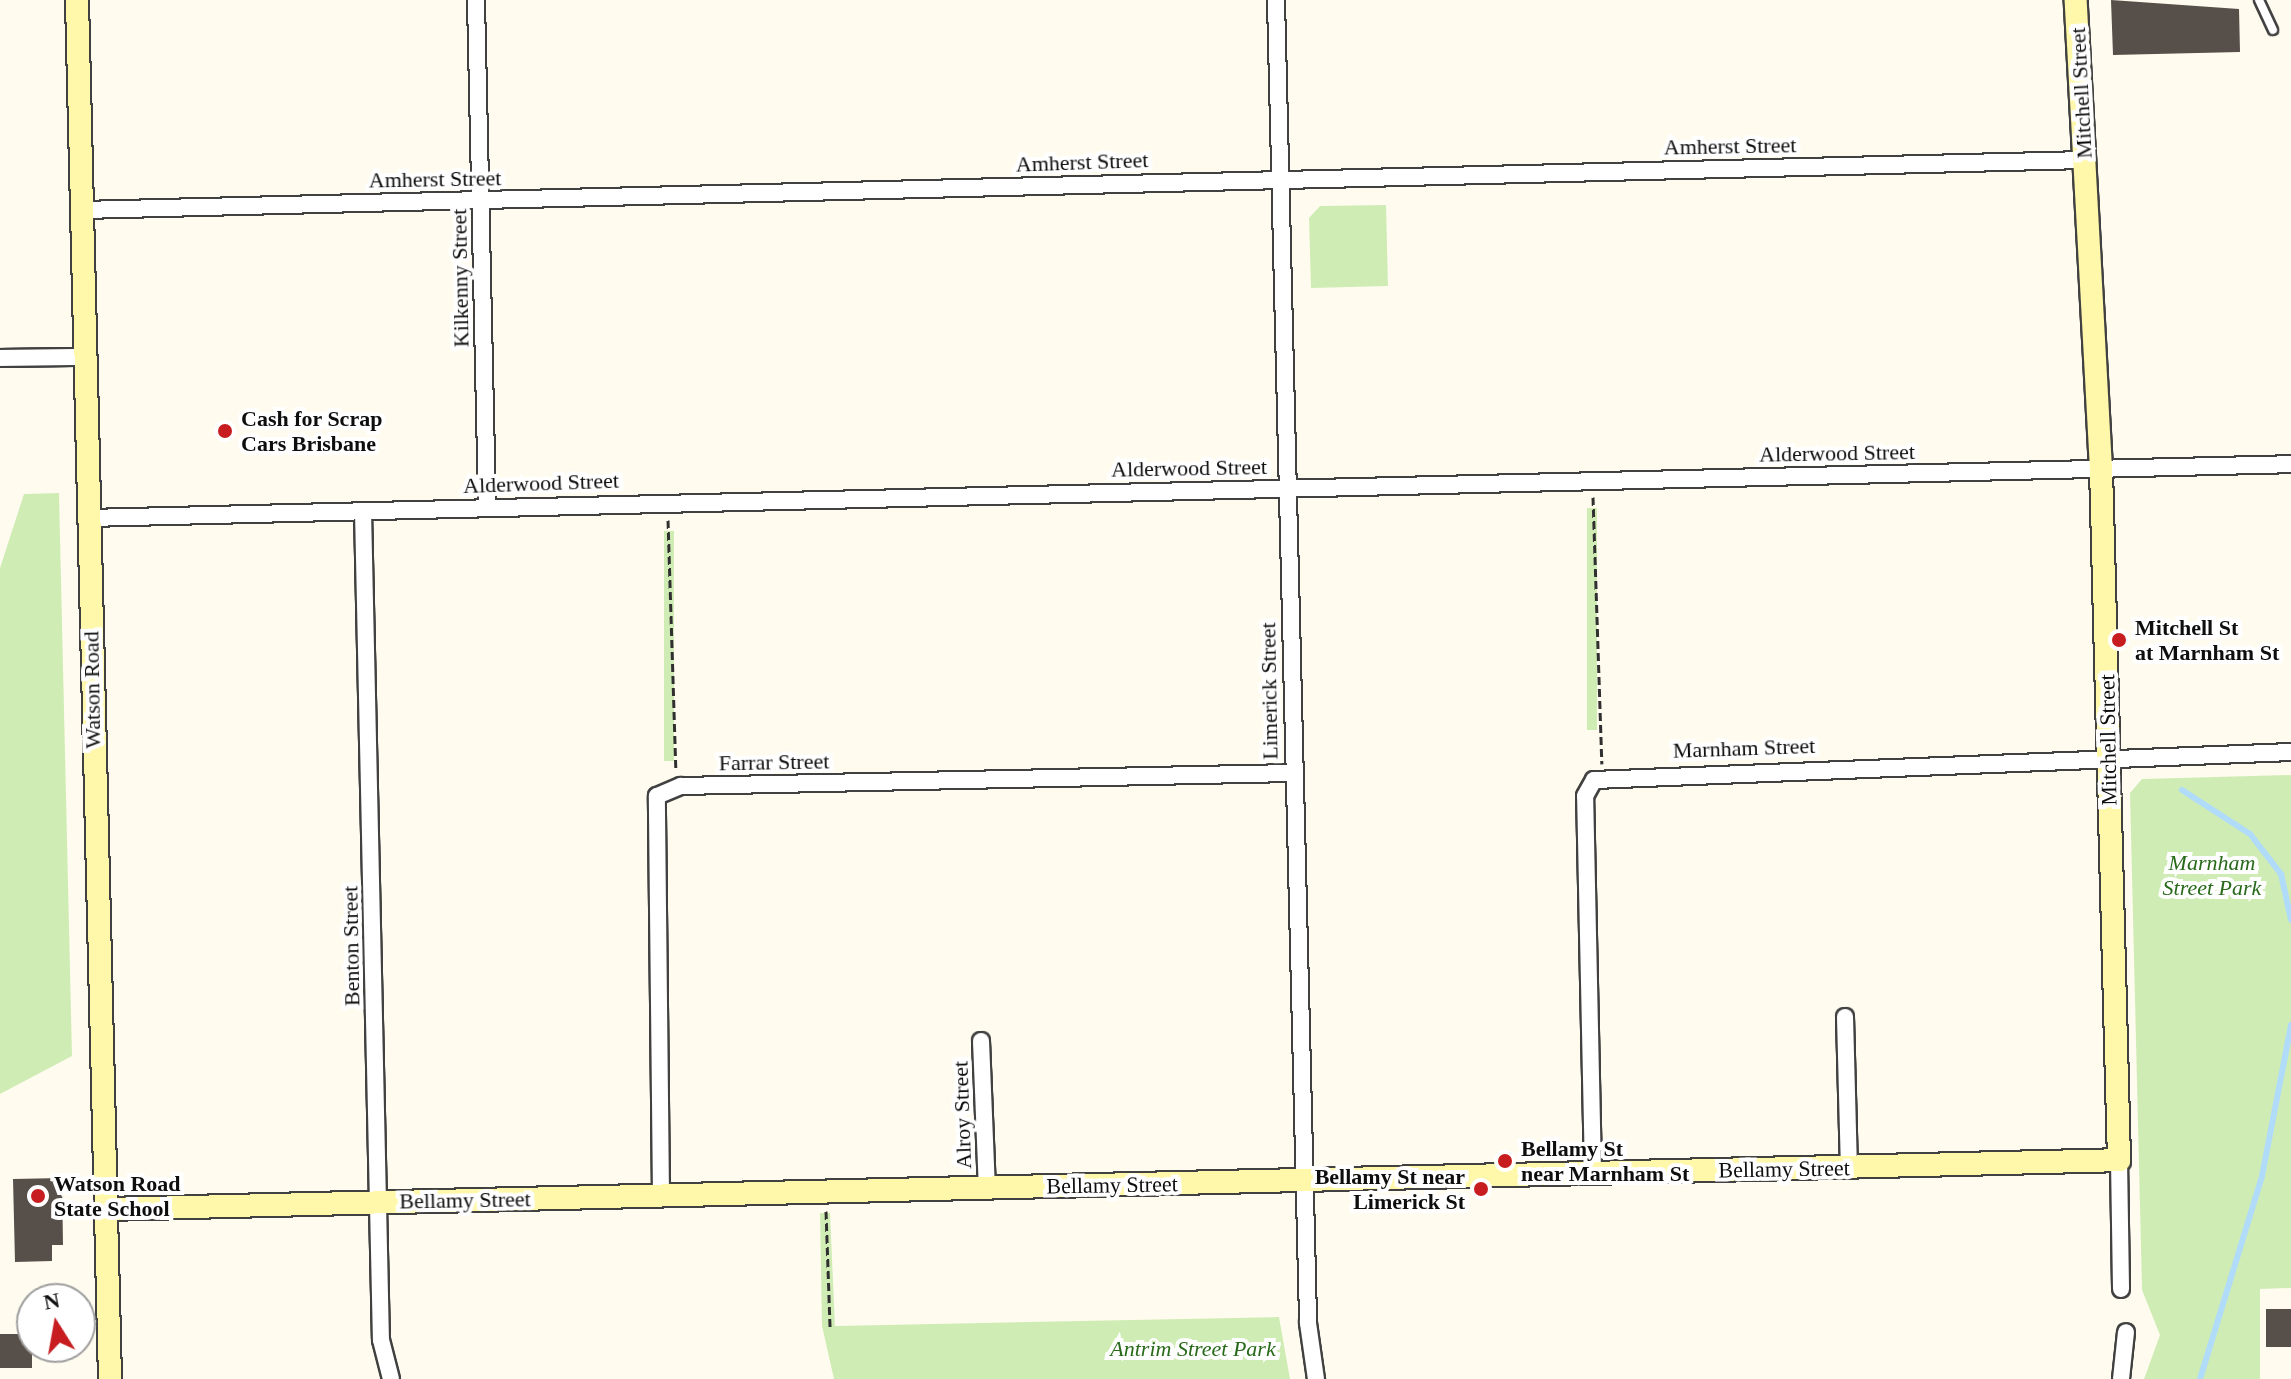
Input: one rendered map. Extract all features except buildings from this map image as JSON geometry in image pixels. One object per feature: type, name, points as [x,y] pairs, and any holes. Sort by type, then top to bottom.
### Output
[{"type":"street","name":"Watson Road","points":[[77,0],[110,1379]]},
{"type":"street","name":"Kilkenny Street","points":[[476,0],[487,506]]},
{"type":"street","name":"Limerick Street","points":[[1276,0],[1304,1180],[1316,1379]]},
{"type":"street","name":"Mitchell Street","points":[[2076,0],[2101,469],[2121,1289]]},
{"type":"street","name":"Amherst Street","points":[[82,210],[2084,160]]},
{"type":"street","points":[[0,358],[86,357]]},
{"type":"street","name":"Alderwood Street","points":[[88,518],[668,501],[2291,464]]},
{"type":"street","name":"Benton Street","points":[[363,511],[381,1340],[391,1379]]},
{"type":"street","name":"Marnham Street","points":[[1607,775],[2291,752]]},
{"type":"street","name":"Farrar Street","points":[[681,786],[1293,773]]},
{"type":"street","points":[[1593,1173],[1585,796],[1594,780],[1607,775]]},
{"type":"street","points":[[661,1195],[652,821],[657,796],[681,786]]},
{"type":"street","points":[[1845,1017],[1849,1168]]},
{"type":"street","name":"Alroy Street","points":[[981,1041],[987,1188]]},
{"type":"street","name":"Bellamy Street","points":[[106,1209],[2119,1160]]},
{"type":"street","points":[[2121,1379],[2126,1332]]},
{"type":"lane","points":[[2259,0],[2273,30]]},
{"type":"path","points":[[1592,480],[1597,753],[1607,775]]},
{"type":"path","points":[[668,501],[674,763],[681,786]]},
{"type":"path","points":[[825,1191],[830,1328]]},
{"type":"green space","points":[[1386,205],[1388,286],[1311,288],[1309,218],[1320,206]]},
{"type":"green space","points":[[59,493],[72,1056],[0,1094],[0,568],[24,494]]},
{"type":"green space","points":[[1587,508],[1597,508],[1597,730],[1587,730]]},
{"type":"green space","points":[[664,531],[674,531],[674,761],[664,761]]},
{"type":"green space","name":"Marnham Street Park","points":[[2291,775],[2291,1288],[2260,1289],[2260,1379],[2144,1379],[2160,1335],[2142,1290],[2130,793],[2142,779]]},
{"type":"green space","name":"Antrim Street Park","points":[[820,1213],[830,1213],[835,1326],[1279,1317],[1290,1379],[834,1379],[822,1326]]},
{"type":"waterway","points":[[2182,790],[2250,834],[2281,874],[2291,920]]},
{"type":"waterway","points":[[2200,1379],[2262,1176],[2291,1025]]},
{"type":"place","name":"Cash for Scrap Cars Brisbane","points":[[225,431]]},
{"type":"place","name":"Mitchell St at Marnham St","points":[[2119,640]]},
{"type":"place","name":"Bellamy St near Marnham St","points":[[1505,1161]]},
{"type":"place","name":"Bellamy St near Limerick St","points":[[1481,1189]]},
{"type":"place","name":"Watson Road State School","points":[[38,1196]]}]
